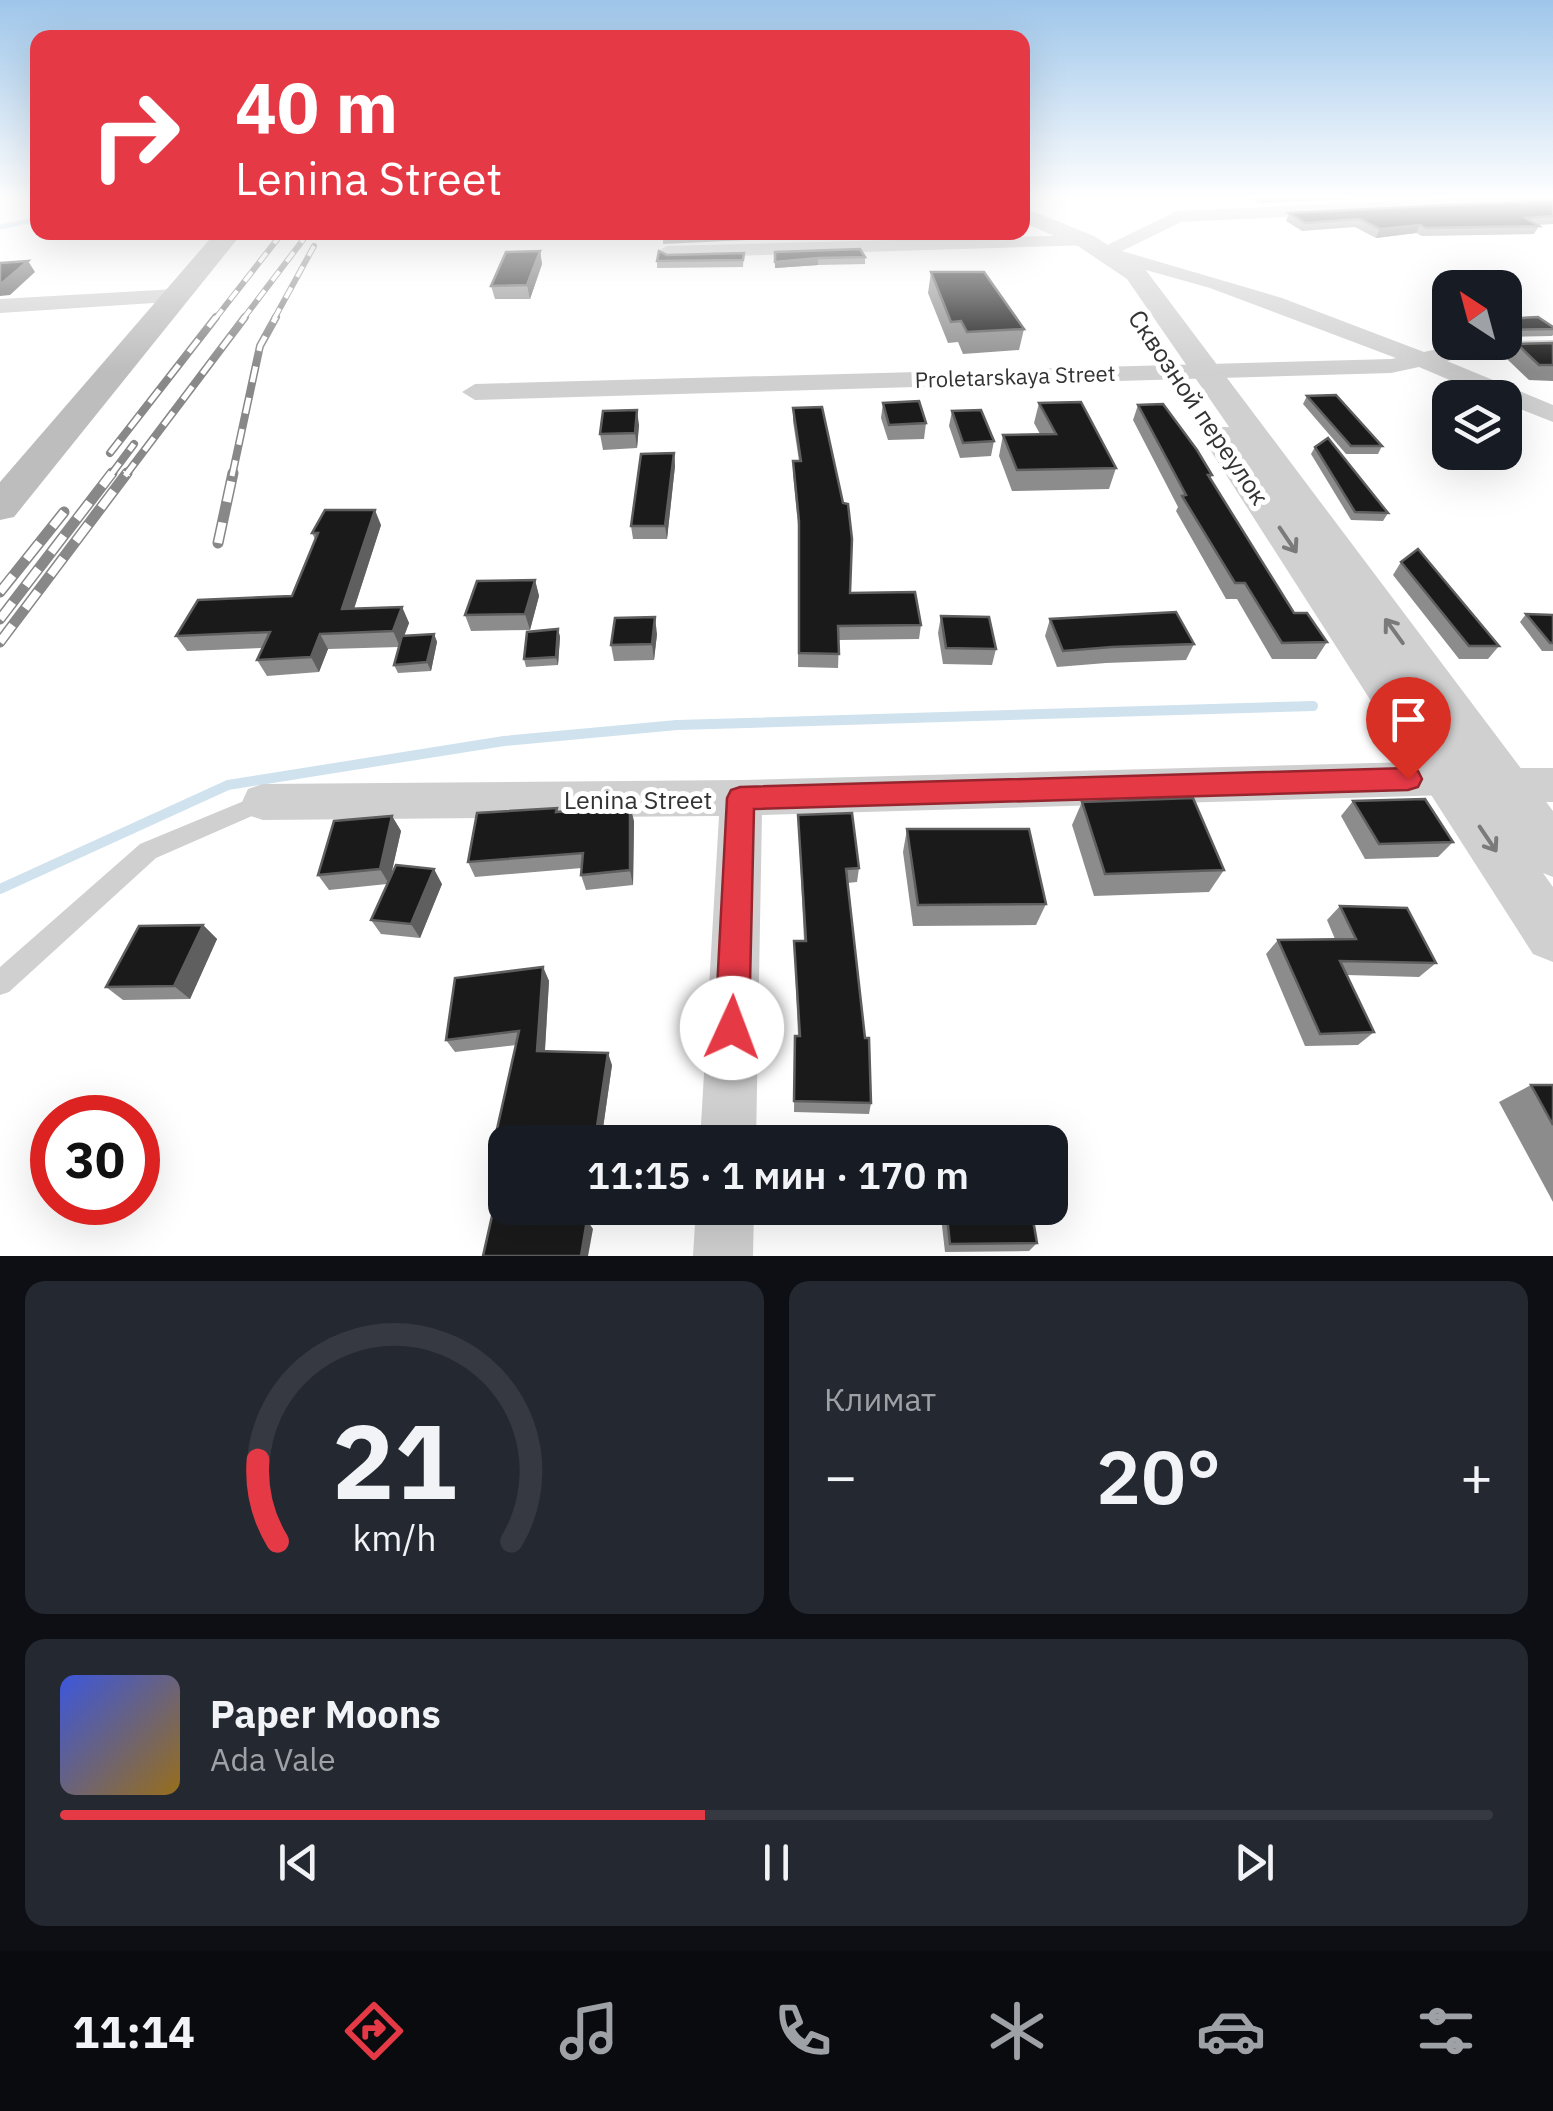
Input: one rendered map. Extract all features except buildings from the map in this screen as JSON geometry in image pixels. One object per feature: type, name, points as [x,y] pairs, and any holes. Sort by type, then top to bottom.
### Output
[{"type":"main road","points":[[0,508],[211,255]]},
{"type":"street","name":"Сквозной переулок","points":[[1099,255],[1553,852]]},
{"type":"street","points":[[1121,255],[1421,359],[1553,414]]},
{"type":"street","points":[[0,306],[176,296]]},
{"type":"street","name":"Proletarskaya Street","points":[[476,392],[1391,366],[1471,349],[1553,347]]},
{"type":"street","name":"Сквозной переулок","points":[[1190,372],[1448,778],[1553,935]]},
{"type":"street","name":"Lenina Street","points":[[263,802],[740,798],[1448,778],[1505,785],[1553,785]]},
{"type":"street","points":[[729,1125],[740,798]]},
{"type":"street","points":[[724,1256],[725,1225]]},
{"type":"lane","points":[[0,983],[148,852],[263,802]]},
{"type":"waterway","points":[[0,889],[228,785],[504,741],[677,725],[1313,706]]},
{"type":"railway","points":[[215,319],[265,255]]},
{"type":"railway","points":[[243,319],[292,255]]},
{"type":"railway","points":[[274,319],[309,255]]},
{"type":"railway","points":[[110,453],[216,317]]},
{"type":"railway","points":[[125,476],[245,317]]},
{"type":"railway","points":[[232,476],[260,346],[276,317]]},
{"type":"railway","points":[[110,476],[134,444]]},
{"type":"railway","points":[[0,619],[112,473]]},
{"type":"railway","points":[[0,642],[127,473]]},
{"type":"railway","points":[[218,543],[233,473]]},
{"type":"railway","points":[[0,592],[64,512]]},
{"type":"route","points":[[732,1028],[740,798],[1408,779]]}]
